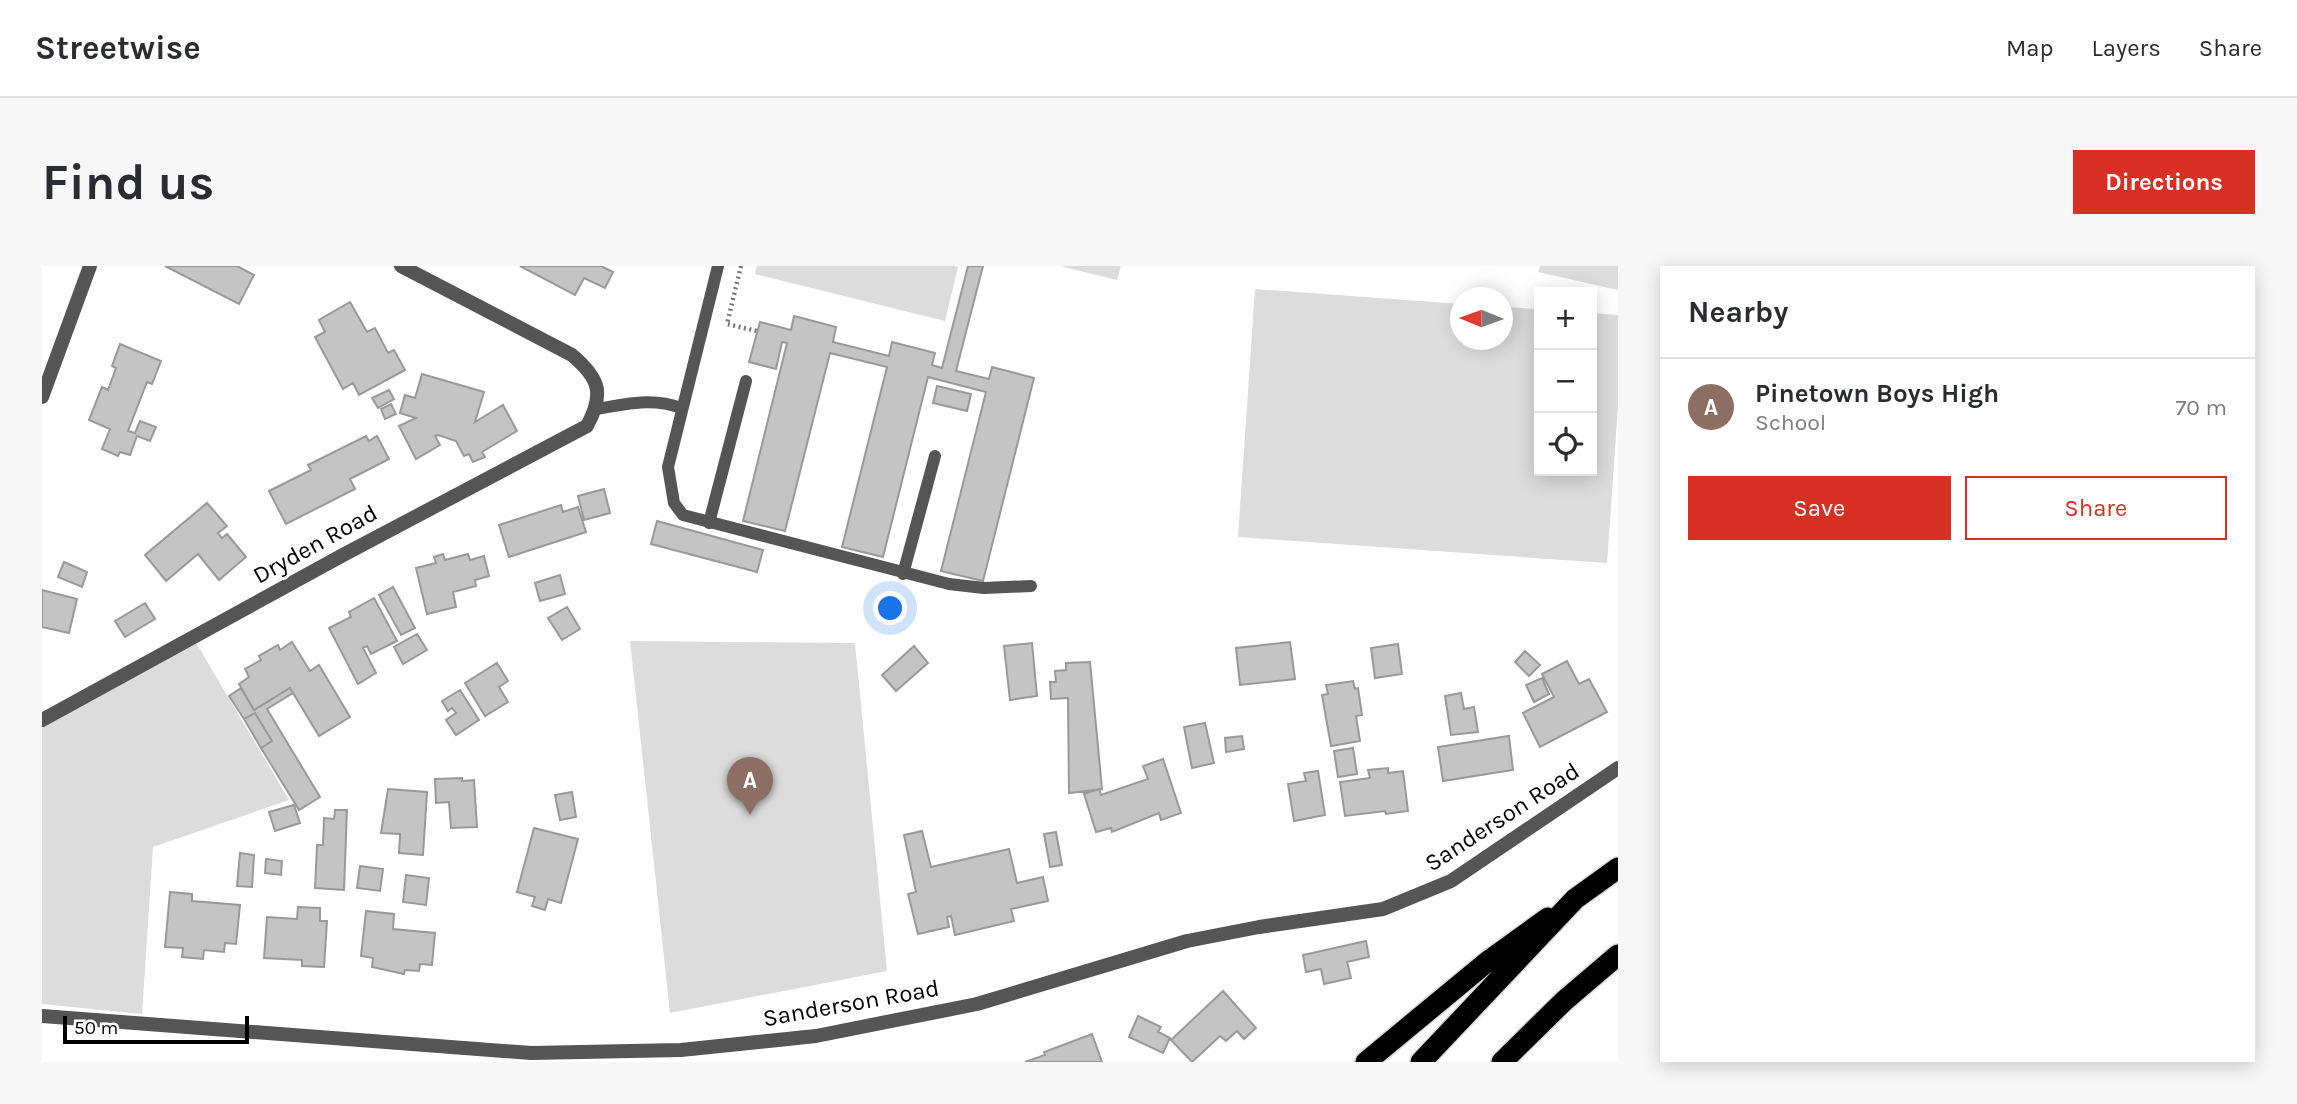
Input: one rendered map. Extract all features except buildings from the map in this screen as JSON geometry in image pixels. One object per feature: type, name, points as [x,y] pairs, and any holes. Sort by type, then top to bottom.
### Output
[{"type":"highway","points":[[1366,1062],[1487,962],[1618,868]]},
{"type":"highway","points":[[1421,1062],[1575,899]]},
{"type":"highway","points":[[1502,1062],[1564,1000],[1618,956]]},
{"type":"street","points":[[42,397],[90,266]]},
{"type":"street","points":[[401,266],[572,355],[590,371],[597,404]]},
{"type":"street","name":"Dryden Road","points":[[42,720],[355,548],[587,426],[597,404]]},
{"type":"street","name":"Sanderson Road","points":[[42,1016],[531,1053],[681,1051],[816,1036],[977,1003],[1187,942],[1259,927],[1383,909],[1451,881],[1618,768]]},
{"type":"lane","points":[[718,266],[668,467],[674,503],[683,515],[903,574],[984,588],[1031,586]]},
{"type":"lane","points":[[709,523],[746,381]]},
{"type":"lane","points":[[597,404],[648,400],[664,401],[681,408]]},
{"type":"lane","points":[[903,574],[935,456]]},
{"type":"path","points":[[741,266],[727,324],[757,331]]},
{"type":"shaded area","points":[[757,266],[958,267],[945,321],[755,274]]},
{"type":"shaded area","points":[[1060,266],[1121,266],[1117,280]]},
{"type":"shaded area","points":[[1540,266],[1618,266],[1618,290],[1538,272]]},
{"type":"shaded area","points":[[1255,289],[1450,303],[1450,350],[1513,350],[1513,308],[1534,309],[1534,476],[1597,476],[1597,313],[1618,315],[1618,407],[1607,563],[1238,537]]},
{"type":"shaded area","points":[[195,641],[289,800],[153,847],[142,1014],[42,1004],[42,725]]},
{"type":"shaded area","points":[[630,641],[855,643],[887,971],[670,1013]]},
{"type":"place","name":"Pinetown Boys High","points":[[750,815]]}]
